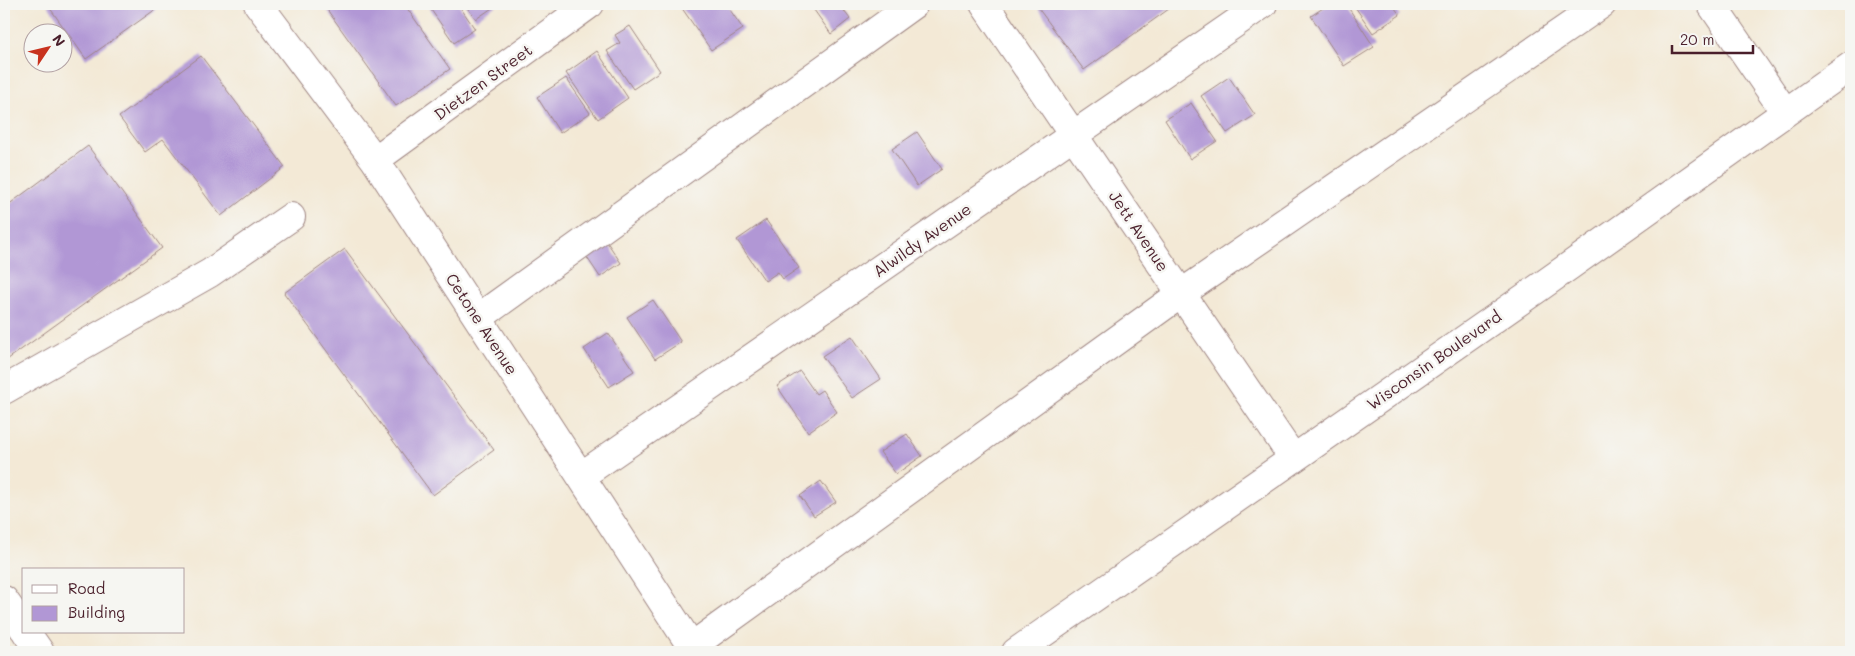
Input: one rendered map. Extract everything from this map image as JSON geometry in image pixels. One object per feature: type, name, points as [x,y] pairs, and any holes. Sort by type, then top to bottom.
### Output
[{"type":"street","name":"Cetone Avenue","points":[[258,4],[375,160],[693,650]]},
{"type":"street","name":"Dietzen Street","points":[[375,160],[590,4]]},
{"type":"street","points":[[478,318],[914,4]]},
{"type":"street","name":"Jett Avenue","points":[[984,4],[1293,458]]},
{"type":"street","name":"Alwildy Avenue","points":[[581,476],[1263,4]]},
{"type":"street","points":[[693,650],[1182,293],[1602,4]]},
{"type":"street","points":[[1711,4],[1785,112]]},
{"type":"street","name":"Wisconsin Boulevard","points":[[1016,652],[1851,66]]},
{"type":"street","points":[[4,390],[210,272],[291,217]]},
{"type":"street","points":[[4,600],[22,627]]},
{"type":"street","points":[[27,634],[40,652]]},
{"type":"building","points":[[47,4],[163,4],[86,59],[72,39],[72,22],[60,22]]},
{"type":"building","points":[[323,4],[404,4],[450,69],[396,106]]},
{"type":"building","points":[[427,4],[458,4],[475,29],[454,43]]},
{"type":"building","points":[[464,4],[498,4],[476,19]]},
{"type":"building","points":[[679,4],[726,4],[743,29],[711,50]]},
{"type":"building","points":[[823,4],[839,4],[850,19],[831,34],[814,10]]},
{"type":"building","points":[[1035,4],[1172,4],[1173,6],[1084,70]]},
{"type":"building","points":[[1329,4],[1346,4],[1374,47],[1344,66],[1311,16]]},
{"type":"building","points":[[1353,4],[1392,4],[1400,15],[1373,33]]},
{"type":"building","points":[[630,26],[660,71],[633,89],[607,51],[620,43],[615,35]]},
{"type":"building","points":[[597,51],[628,98],[598,119],[566,73]]},
{"type":"building","points":[[201,56],[285,167],[221,216],[163,139],[145,152],[119,117]]},
{"type":"building","points":[[1229,77],[1255,115],[1227,133],[1201,96]]},
{"type":"building","points":[[566,78],[590,113],[560,133],[537,97]]},
{"type":"building","points":[[1191,103],[1217,141],[1190,159],[1165,120]]},
{"type":"building","points":[[917,132],[942,169],[917,186],[892,149]]},
{"type":"building","points":[[88,146],[162,248],[4,362],[4,208]]},
{"type":"building","points":[[766,220],[799,268],[783,279],[778,272],[765,281],[737,240]]},
{"type":"building","points":[[607,242],[621,263],[600,277],[586,256]]},
{"type":"building","points":[[345,249],[494,450],[433,495],[284,293]]},
{"type":"building","points":[[653,300],[681,342],[655,359],[627,317]]},
{"type":"building","points":[[608,333],[634,371],[609,387],[584,349]]},
{"type":"building","points":[[852,336],[881,379],[852,398],[822,356]]},
{"type":"building","points":[[800,371],[816,394],[822,390],[837,412],[808,432],[777,386]]},
{"type":"building","points":[[907,434],[922,456],[896,474],[880,452]]},
{"type":"building","points":[[821,481],[836,502],[814,516],[800,496]]}]
